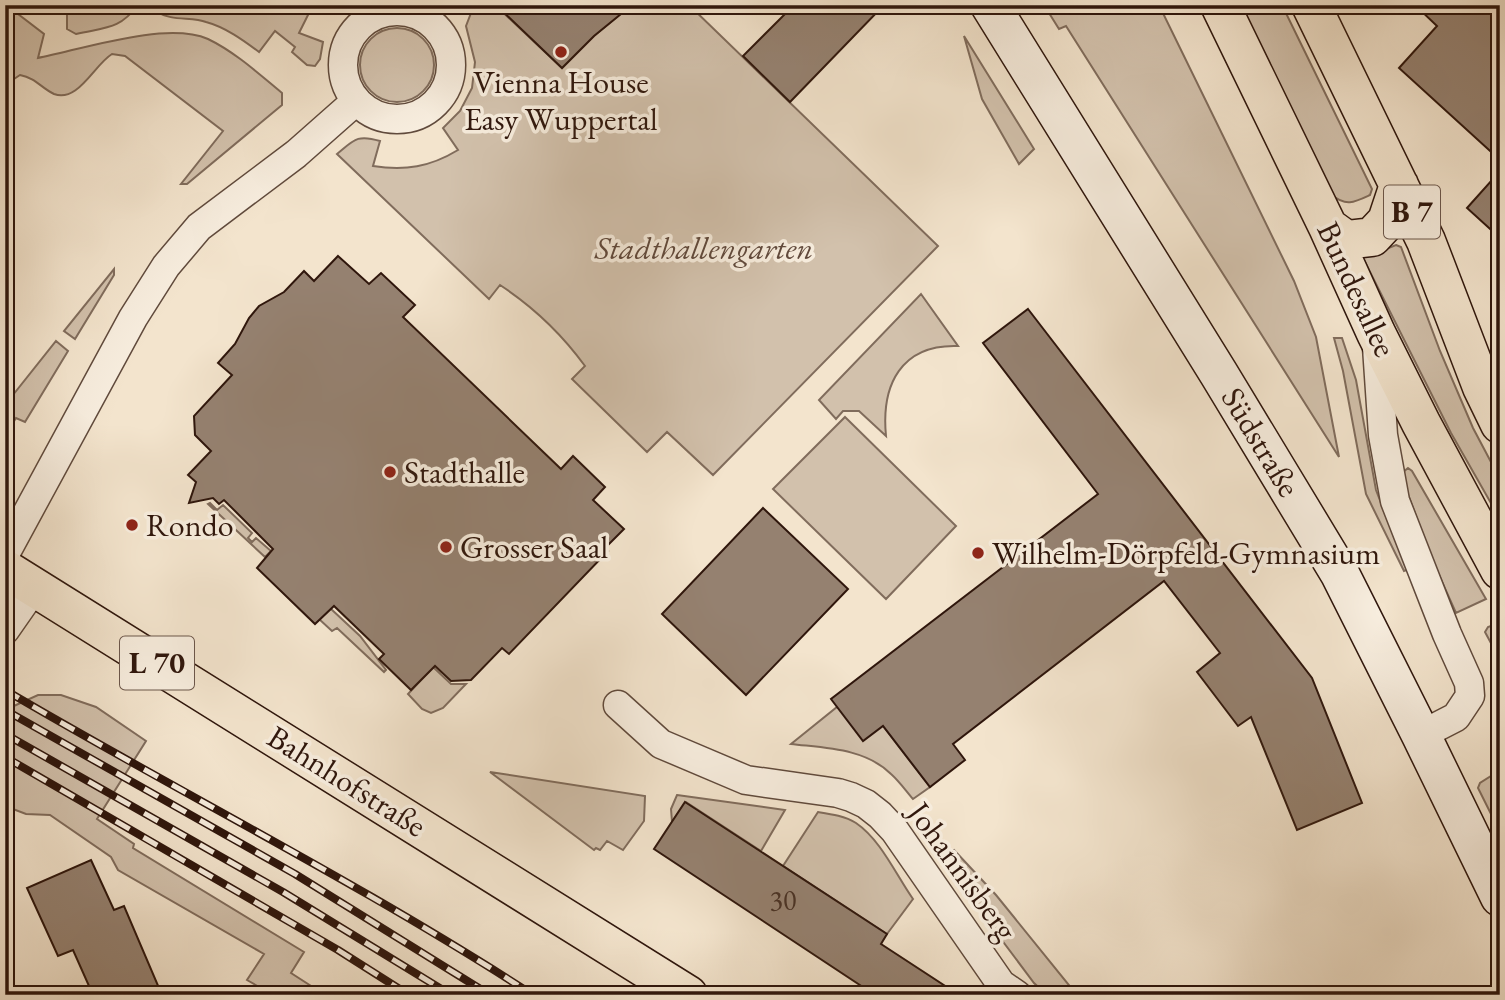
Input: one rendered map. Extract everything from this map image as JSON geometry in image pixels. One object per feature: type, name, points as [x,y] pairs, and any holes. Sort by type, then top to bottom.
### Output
[{"type":"main road","name":"Bundesallee","points":[[1220,5],[1421,424],[1500,570]]},
{"type":"main road","name":"B 7","points":[[1311,5],[1426,241],[1482,387],[1500,424]]},
{"type":"main road","points":[[1328,227],[1346,240],[1372,237],[1387,221],[1399,185]]},
{"type":"main road","name":"Bahnhofstraße","points":[[20,578],[688,995]]},
{"type":"street","name":"Südstraße","points":[[990,5],[1320,540],[1421,734],[1500,897]]},
{"type":"street","points":[[5,554],[133,318],[166,266],[200,227],[296,153],[356,101]]},
{"type":"street","points":[[1376,333],[1383,435],[1395,502],[1447,635],[1469,683],[1470,696],[1456,717],[1421,734]]},
{"type":"street","points":[[5,630],[20,578]]},
{"type":"street","name":"Johannisberg","points":[[618,705],[661,744],[746,780],[838,793],[866,804],[895,831],[1001,984],[1017,995]]},
{"type":"green space","points":[[5,5],[23,5],[18,14],[44,34],[38,58],[124,38],[170,33],[190,34],[208,39],[228,50],[282,93],[282,105],[187,184],[181,184],[223,131],[125,56],[112,54],[78,88],[63,95],[54,94],[30,78],[20,75],[5,85]]},
{"type":"green space","points":[[67,5],[138,5],[118,23],[76,34],[67,29]]},
{"type":"green space","points":[[160,5],[313,5],[299,33],[323,42],[320,59],[315,66],[307,65],[292,52],[295,47],[275,31],[259,52],[234,34],[213,24],[163,15],[158,12]]},
{"type":"green space","name":"Stadthallengarten","points":[[479,5],[495,5],[562,68],[631,5],[689,5],[938,246],[713,475],[667,432],[647,452],[572,379],[585,366],[547,322],[500,285],[489,299],[337,154],[356,140],[372,139],[380,141],[373,166],[396,168],[427,164],[458,150],[443,128],[460,111],[472,88],[475,62],[466,26],[471,13]]},
{"type":"green space","points":[[1044,5],[1159,5],[1294,281],[1316,337],[1339,457],[1066,26],[1059,29]]},
{"type":"green space","points":[[1240,5],[1282,5],[1372,189],[1370,195],[1351,202],[1342,201],[1332,195]]},
{"type":"green space","points":[[390,28],[404,28],[418,34],[428,44],[434,65],[432,79],[418,96],[404,102],[390,102],[376,96],[366,86],[360,72],[360,58],[366,44],[376,34]]},
{"type":"green space","points":[[964,36],[1034,149],[1019,164],[982,99]]},
{"type":"green space","points":[[1396,245],[1401,247],[1440,351],[1473,428],[1500,479],[1500,519],[1451,433],[1361,254]]},
{"type":"green space","points":[[114,269],[114,275],[75,339],[64,331]]},
{"type":"green space","points":[[921,294],[958,346],[938,347],[922,352],[909,360],[899,371],[887,400],[886,436],[859,411],[843,411],[836,419],[819,400]]},
{"type":"green space","points":[[1334,338],[1342,338],[1356,380],[1376,490],[1407,570],[1404,571],[1366,494],[1343,371]]},
{"type":"green space","points":[[56,341],[68,351],[25,422],[16,418],[9,429],[5,426],[5,405]]},
{"type":"green space","points":[[845,417],[956,526],[886,599],[773,489]]},
{"type":"green space","points":[[1408,468],[1486,599],[1456,613],[1404,484],[1402,473]]},
{"type":"green space","points":[[208,504],[217,510],[223,505],[252,533],[248,538],[252,542],[256,538],[271,551],[265,557]]},
{"type":"green space","points":[[330,608],[360,636],[386,670],[384,672],[337,628],[332,631],[319,619]]},
{"type":"green space","points":[[1499,623],[1500,660],[1485,632],[1488,627]]},
{"type":"green space","points":[[433,667],[451,684],[466,684],[443,708],[431,713],[422,709],[408,694]]},
{"type":"green space","points":[[38,695],[61,695],[96,707],[146,741],[97,819],[134,844],[133,848],[304,952],[291,973],[325,995],[273,995],[247,980],[264,954],[118,870],[111,857],[50,815],[26,814],[5,806],[5,710]]},
{"type":"green space","points":[[837,707],[883,726],[930,787],[913,799],[891,774],[869,759],[830,748],[791,744]]},
{"type":"green space","points":[[490,772],[645,796],[644,821],[623,850],[607,841],[600,850],[594,850]]},
{"type":"green space","points":[[1491,776],[1500,776],[1500,832],[1478,788],[1480,783]]},
{"type":"green space","points":[[677,795],[785,810],[761,851],[686,802],[672,822],[671,809]]},
{"type":"green space","points":[[818,812],[847,819],[865,830],[881,848],[913,899],[887,934],[783,866]]},
{"type":"green space","points":[[954,850],[996,895],[1072,989],[1082,995],[1047,995],[1034,983],[941,859]]},
{"type":"building","name":"Vienna House Easy Wuppertal","points":[[496,5],[632,5],[594,36],[562,68]]},
{"type":"building","points":[[794,5],[884,5],[790,102],[743,56]]},
{"type":"building","points":[[1415,5],[1500,5],[1500,160],[1399,68],[1437,26]]},
{"type":"building","points":[[1500,171],[1500,238],[1467,208]]},
{"type":"building","name":"Stadthalle","points":[[338,256],[369,284],[381,273],[415,305],[403,317],[561,469],[573,456],[605,487],[593,500],[624,529],[605,548],[608,551],[509,654],[502,648],[471,680],[451,681],[435,666],[411,690],[379,659],[384,654],[334,606],[315,624],[257,568],[273,549],[224,500],[219,504],[213,498],[189,503],[196,482],[188,475],[211,451],[195,435],[194,416],[232,375],[218,363],[235,344],[259,306],[284,292],[304,271],[314,281]]},
{"type":"building","points":[[1028,309],[1312,678],[1362,803],[1297,830],[1251,717],[1238,726],[1197,672],[1220,653],[1164,581],[953,744],[965,760],[930,787],[883,726],[863,741],[831,699],[1098,494],[983,343]]},
{"type":"building","points":[[763,508],[848,589],[746,695],[662,614]]},
{"type":"building","points":[[685,802],[887,934],[881,944],[959,995],[875,995],[654,849]]},
{"type":"building","points":[[91,860],[114,910],[124,906],[162,995],[93,995],[73,950],[58,956],[27,888]]},
{"type":"railway","points":[[5,690],[403,915],[533,995]]},
{"type":"railway","points":[[5,710],[295,874],[490,995]]},
{"type":"railway","points":[[5,734],[283,892],[451,995]]},
{"type":"railway","points":[[5,757],[338,950],[409,995]]},
{"type":"place","name":"Vienna House Easy Wuppertal","points":[[561,52]]},
{"type":"place","name":"Stadthalle","points":[[390,472]]},
{"type":"place","name":"Rondo","points":[[132,525]]},
{"type":"place","name":"Grosser Saal","points":[[446,547]]},
{"type":"place","name":"Wilhelm-Dörpfeld-Gymnasium","points":[[978,553]]}]
